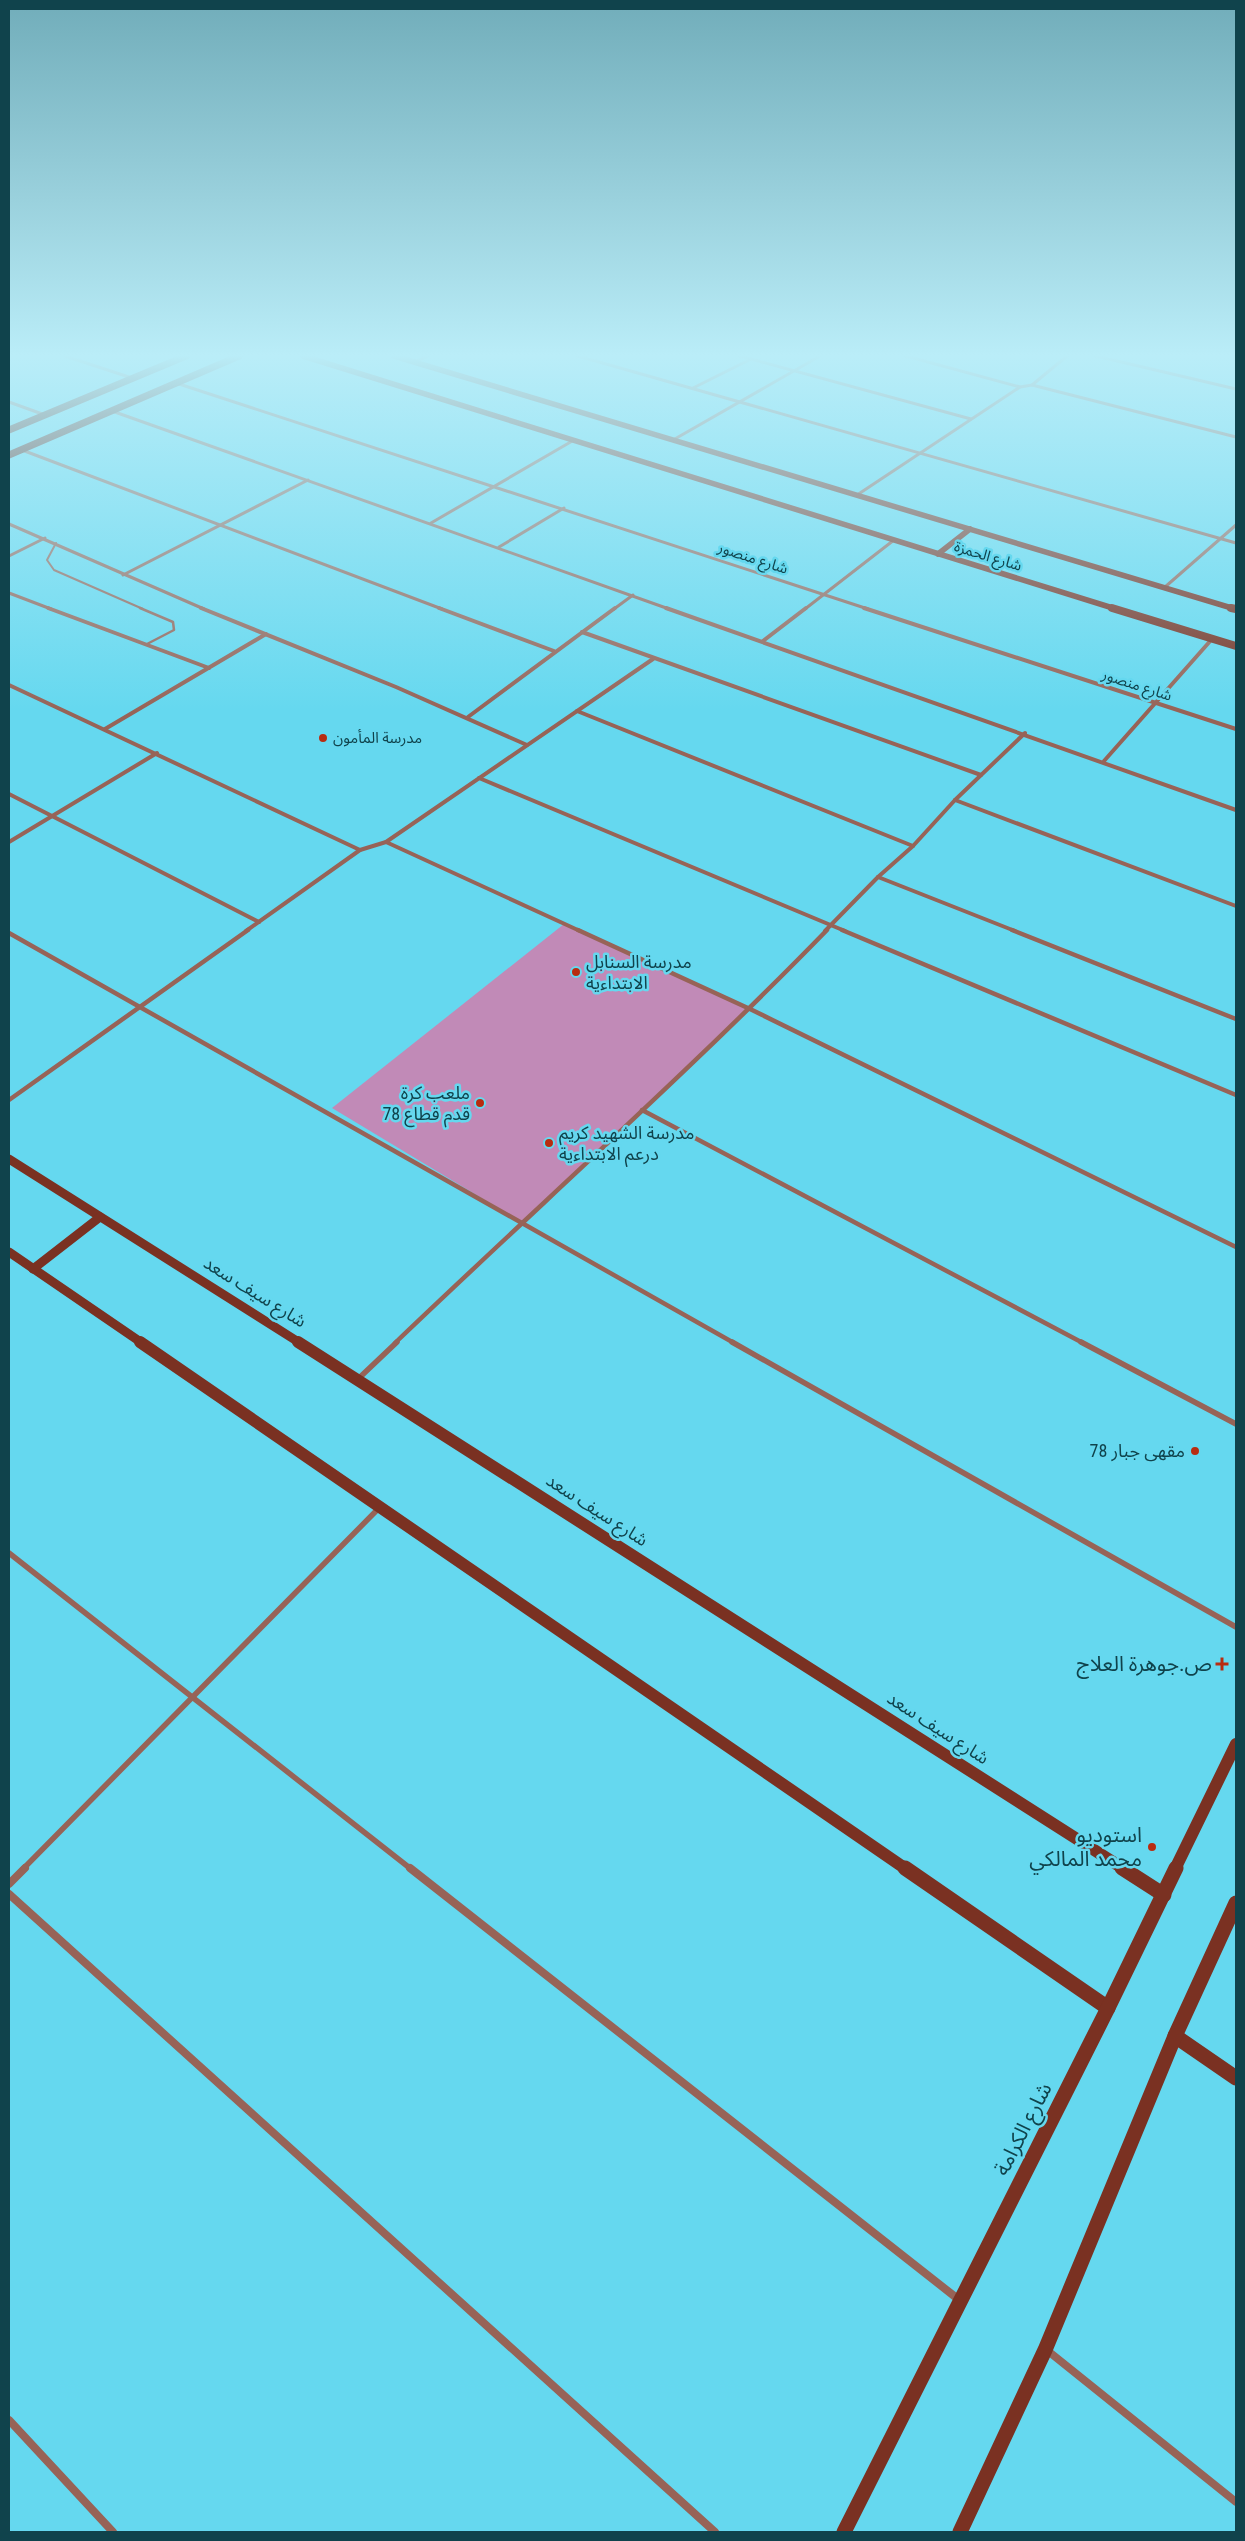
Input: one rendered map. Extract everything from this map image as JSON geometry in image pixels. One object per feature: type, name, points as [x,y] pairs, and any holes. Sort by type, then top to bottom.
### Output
[{"type":"street","points":[[86,475],[554,651]]},
{"type":"street","points":[[293,475],[1104,761],[1236,810]]},
{"type":"street","name":"شارع منصور","points":[[462,475],[1236,729]]},
{"type":"street","points":[[431,524],[513,475]]},
{"type":"street","name":"شارع الحمزة","points":[[685,475],[1236,646]]},
{"type":"street","name":"شارع الحمزة","points":[[789,475],[1236,609]]},
{"type":"street","points":[[857,495],[888,475]]},
{"type":"street","points":[[996,475],[1236,543]]},
{"type":"street","points":[[123,575],[308,480]]},
{"type":"street","points":[[499,548],[564,508]]},
{"type":"street","points":[[9,524],[45,538],[123,575],[468,717],[527,745]]},
{"type":"street","points":[[1164,587],[1236,525]]},
{"type":"street","points":[[938,554],[970,529]]},
{"type":"street","points":[[9,556],[45,538]]},
{"type":"street","points":[[764,641],[822,593],[894,540]]},
{"type":"street","points":[[9,593],[209,668]]},
{"type":"street","points":[[468,717],[554,651],[634,595]]},
{"type":"street","points":[[582,632],[981,775]]},
{"type":"street","points":[[105,729],[266,634]]},
{"type":"street","points":[[1104,761],[1212,639]]},
{"type":"street","points":[[9,1100],[360,850],[386,842],[653,659]]},
{"type":"street","points":[[9,685],[360,850]]},
{"type":"street","points":[[577,711],[913,846]]},
{"type":"street","points":[[358,1379],[521,1222],[750,1009],[829,926],[878,877],[913,846],[955,800],[1025,733]]},
{"type":"street","points":[[9,842],[157,753]]},
{"type":"street","points":[[479,778],[1236,1095]]},
{"type":"street","points":[[9,794],[259,922]]},
{"type":"street","points":[[955,800],[1236,906]]},
{"type":"street","points":[[386,842],[750,1009],[1236,1248]]},
{"type":"street","points":[[878,877],[1236,1019]]},
{"type":"street","points":[[9,933],[1236,1627]]},
{"type":"street","points":[[642,1110],[1236,1424]]},
{"type":"street","name":"شارع سيف سعد","points":[[9,1159],[358,1379],[1164,1895]]},
{"type":"street","points":[[33,1269],[100,1217]]},
{"type":"street","points":[[9,1252],[1108,2008]]},
{"type":"street","points":[[9,1884],[380,1506]]},
{"type":"street","points":[[9,1554],[960,2300]]},
{"type":"street","name":"شارع الكرامة","points":[[844,2532],[1108,2008],[1236,1744]]},
{"type":"street","points":[[9,1894],[715,2532]]},
{"type":"street","points":[[960,2532],[1045,2350],[1175,2036],[1232,1922],[1236,1903]]},
{"type":"street","points":[[1175,2036],[1236,2078]]},
{"type":"street","points":[[1045,2350],[1236,2502]]},
{"type":"street","points":[[9,2420],[113,2532]]},
{"type":"lane","points":[[56,543],[47,560],[54,570],[173,622],[174,630],[146,644]]},
{"type":"shaded area","points":[[564,924],[750,1009],[521,1222],[332,1108]]},
{"type":"place","name":"مدرسة المأمون","points":[[323,738]]},
{"type":"place","name":"مدرسة السنابل الابتداءية","points":[[576,972]]},
{"type":"place","name":"ملعب كرة قدم قطاع 78","points":[[480,1103]]},
{"type":"place","name":"مدرسة الشهيد كريم درعم الابتداءية","points":[[549,1143]]},
{"type":"place","name":"مقهى جبار 78","points":[[1195,1451]]},
{"type":"place","name":"ص.جوهرة العلاج","points":[[1222,1664]]},
{"type":"place","name":"استوديو محمد المالكي","points":[[1152,1847]]}]
